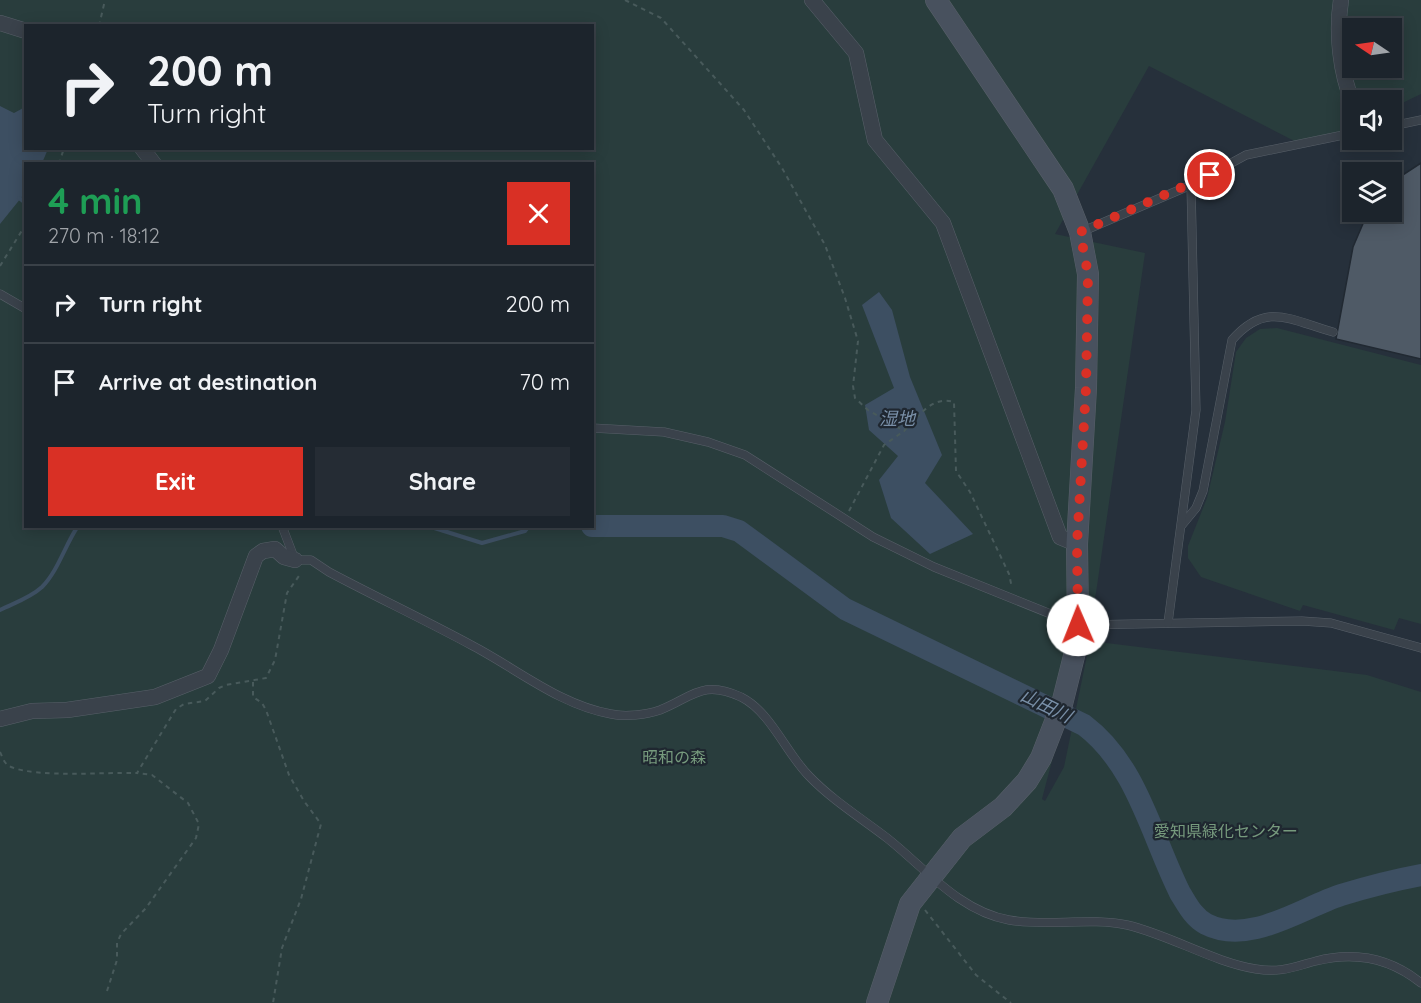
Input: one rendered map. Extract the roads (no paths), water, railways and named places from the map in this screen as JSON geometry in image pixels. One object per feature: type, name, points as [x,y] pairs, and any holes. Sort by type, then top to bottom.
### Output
[{"type":"street","points":[[812,0],[856,53],[875,140],[943,223],[1060,537],[1077,544]]},
{"type":"street","points":[[877,1003],[910,904],[962,838],[1004,807],[1027,781],[1055,726],[1076,648],[1078,625],[1077,544],[1086,388],[1088,274],[1080,232],[1063,189],[936,0]]},
{"type":"street","points":[[1341,0],[1340,32],[1345,77],[1349,90]]},
{"type":"street","points":[[0,23],[24,30]]},
{"type":"street","points":[[0,719],[32,711],[67,710],[155,698],[208,676],[221,650],[256,556],[263,551],[275,549],[284,557],[295,560]]},
{"type":"lane","points":[[1402,124],[1421,120]]},
{"type":"lane","points":[[1080,232],[1191,185],[1246,155],[1342,135]]},
{"type":"lane","points":[[1168,623],[1196,410],[1191,185]]},
{"type":"lane","points":[[0,294],[24,308]]},
{"type":"lane","points":[[1182,526],[1196,508],[1203,492],[1232,340],[1243,327],[1259,317],[1276,316],[1333,332]]},
{"type":"lane","points":[[594,428],[664,432],[708,442],[745,455],[873,537],[934,567],[1078,625],[1331,623],[1421,648]]},
{"type":"lane","points":[[283,528],[295,560],[311,560],[339,578],[474,646],[561,697],[597,711],[615,715],[660,710],[702,688],[740,697],[753,705],[766,720],[811,779],[908,855],[930,877],[978,910],[1006,920],[1083,920],[1128,926],[1253,968],[1275,971],[1290,970],[1336,957],[1359,955],[1393,965],[1421,983]]},
{"type":"water","points":[[0,106],[14,113],[24,108],[24,150],[48,150],[42,162],[24,162],[24,194],[0,224]]},
{"type":"water","name":"湿地","points":[[879,292],[892,310],[910,377],[942,455],[925,483],[973,534],[930,554],[891,518],[879,480],[898,456],[869,430],[865,405],[894,388],[862,305]]},
{"type":"waterway","points":[[19,198],[24,202]]},
{"type":"waterway","name":"山田川","points":[[594,526],[723,526],[739,531],[845,609],[1084,725],[1102,741],[1130,780],[1180,893],[1194,914],[1206,924],[1223,930],[1240,931],[1257,928],[1275,923],[1341,895],[1421,875]]},
{"type":"waterway","points":[[0,610],[37,591],[48,581],[77,528]]},
{"type":"waterway","points":[[434,528],[482,543],[525,531],[527,528]]},
{"type":"park label","name":"昭和の森","points":[[674,757]]},
{"type":"park label","name":"愛知県緑化センター","points":[[1226,831]]}]
